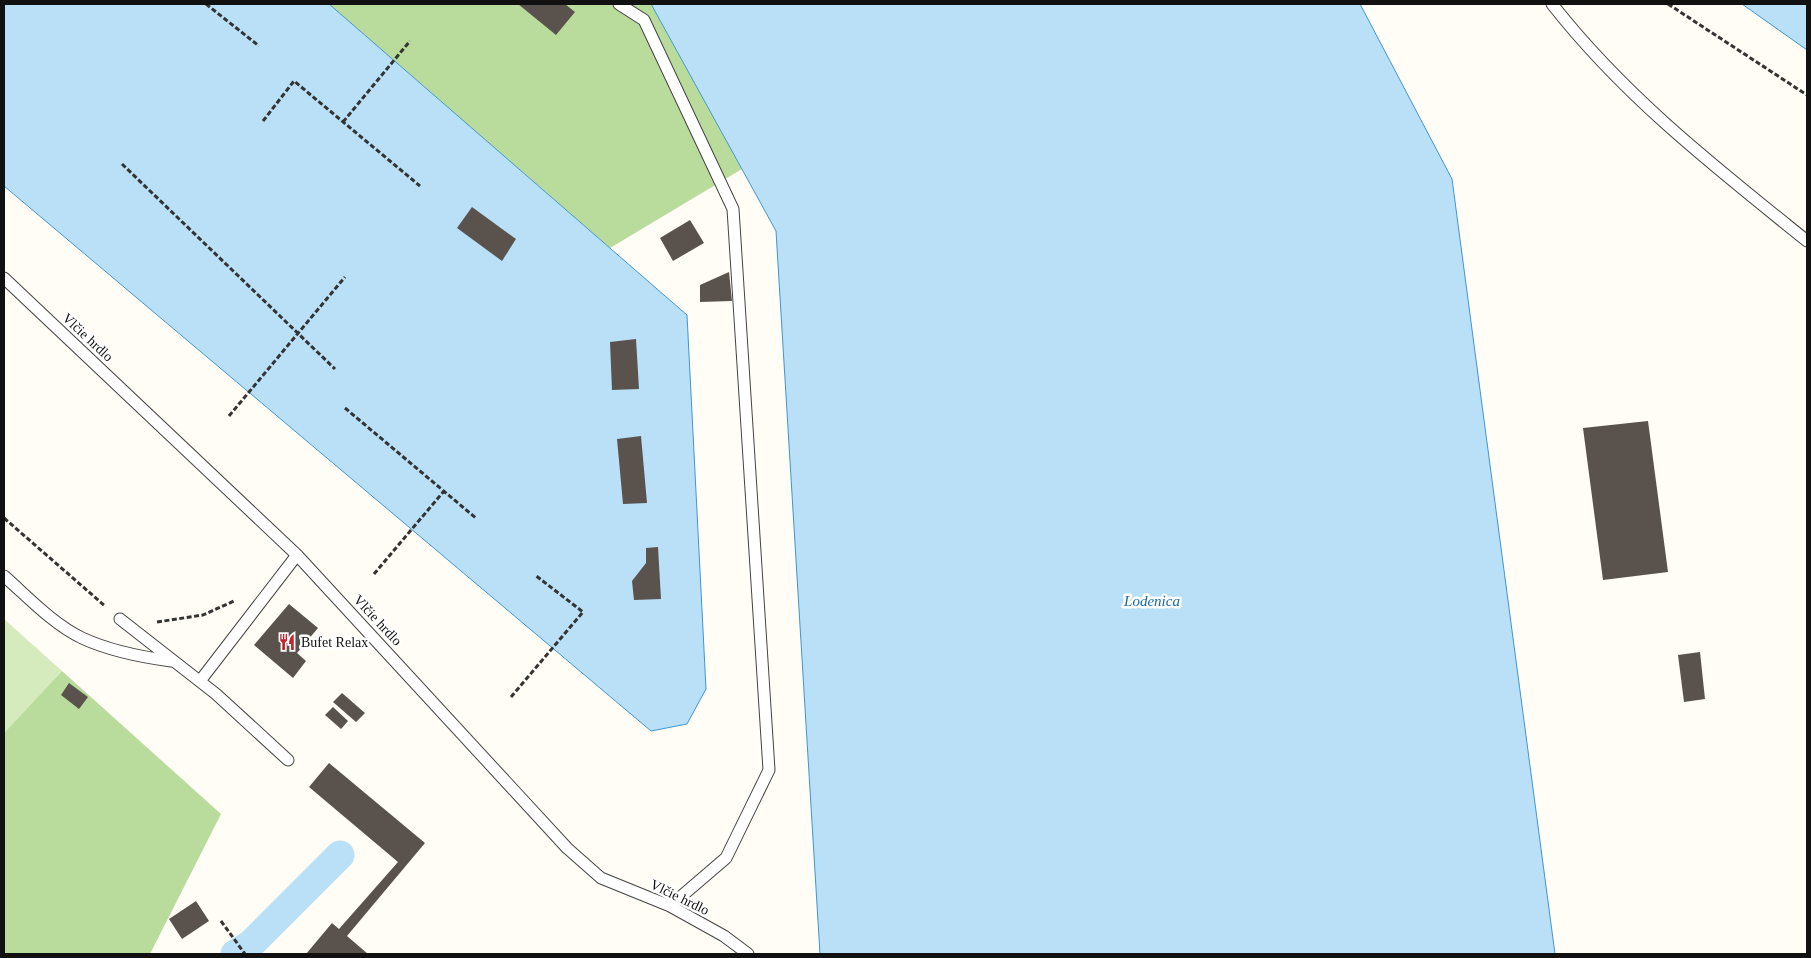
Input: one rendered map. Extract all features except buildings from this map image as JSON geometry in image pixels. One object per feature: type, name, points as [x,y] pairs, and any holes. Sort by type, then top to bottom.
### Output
[{"type":"lane","points":[[619,4],[644,20],[733,209],[769,770],[726,858],[670,906]]},
{"type":"lane","points":[[1552,4],[1573,31],[1647,109],[1807,241]]},
{"type":"lane","name":"Vlčie hrdlo","points":[[4,278],[297,555],[567,848],[601,878],[670,906],[724,936],[748,954]]},
{"type":"lane","points":[[200,681],[297,555]]},
{"type":"lane","points":[[4,576],[54,619],[81,637],[133,655],[173,661]]},
{"type":"lane","points":[[120,619],[200,681],[288,760]]},
{"type":"path","points":[[206,4],[259,46]]},
{"type":"path","points":[[1668,4],[1807,95]]},
{"type":"path","points":[[343,122],[410,41]]},
{"type":"path","points":[[263,121],[294,81],[420,186]]},
{"type":"path","points":[[122,164],[335,369]]},
{"type":"path","points":[[229,416],[346,277]]},
{"type":"path","points":[[345,408],[478,519]]},
{"type":"path","points":[[374,574],[444,491]]},
{"type":"path","points":[[4,518],[120,619]]},
{"type":"path","points":[[511,697],[583,612],[535,575]]},
{"type":"path","points":[[156,622],[203,615],[238,599]]},
{"type":"path","points":[[222,921],[245,954]]},
{"type":"green space","points":[[329,4],[651,4],[742,169],[610,248]]},
{"type":"green space","points":[[4,619],[62,671],[4,733]]},
{"type":"green space","points":[[62,671],[221,814],[150,954],[4,954],[4,733]]},
{"type":"water","points":[[4,4],[329,4],[687,315],[706,689],[687,724],[651,731],[4,186]]},
{"type":"water","name":"Lodenica","points":[[651,4],[1360,4],[1452,179],[1555,954],[820,954],[776,231]]},
{"type":"water","points":[[1742,4],[1807,4],[1807,50]]},
{"type":"waterway","points":[[235,954],[251,944],[340,855]]},
{"type":"place","name":"Bufet Relax","points":[[287,642]]}]
